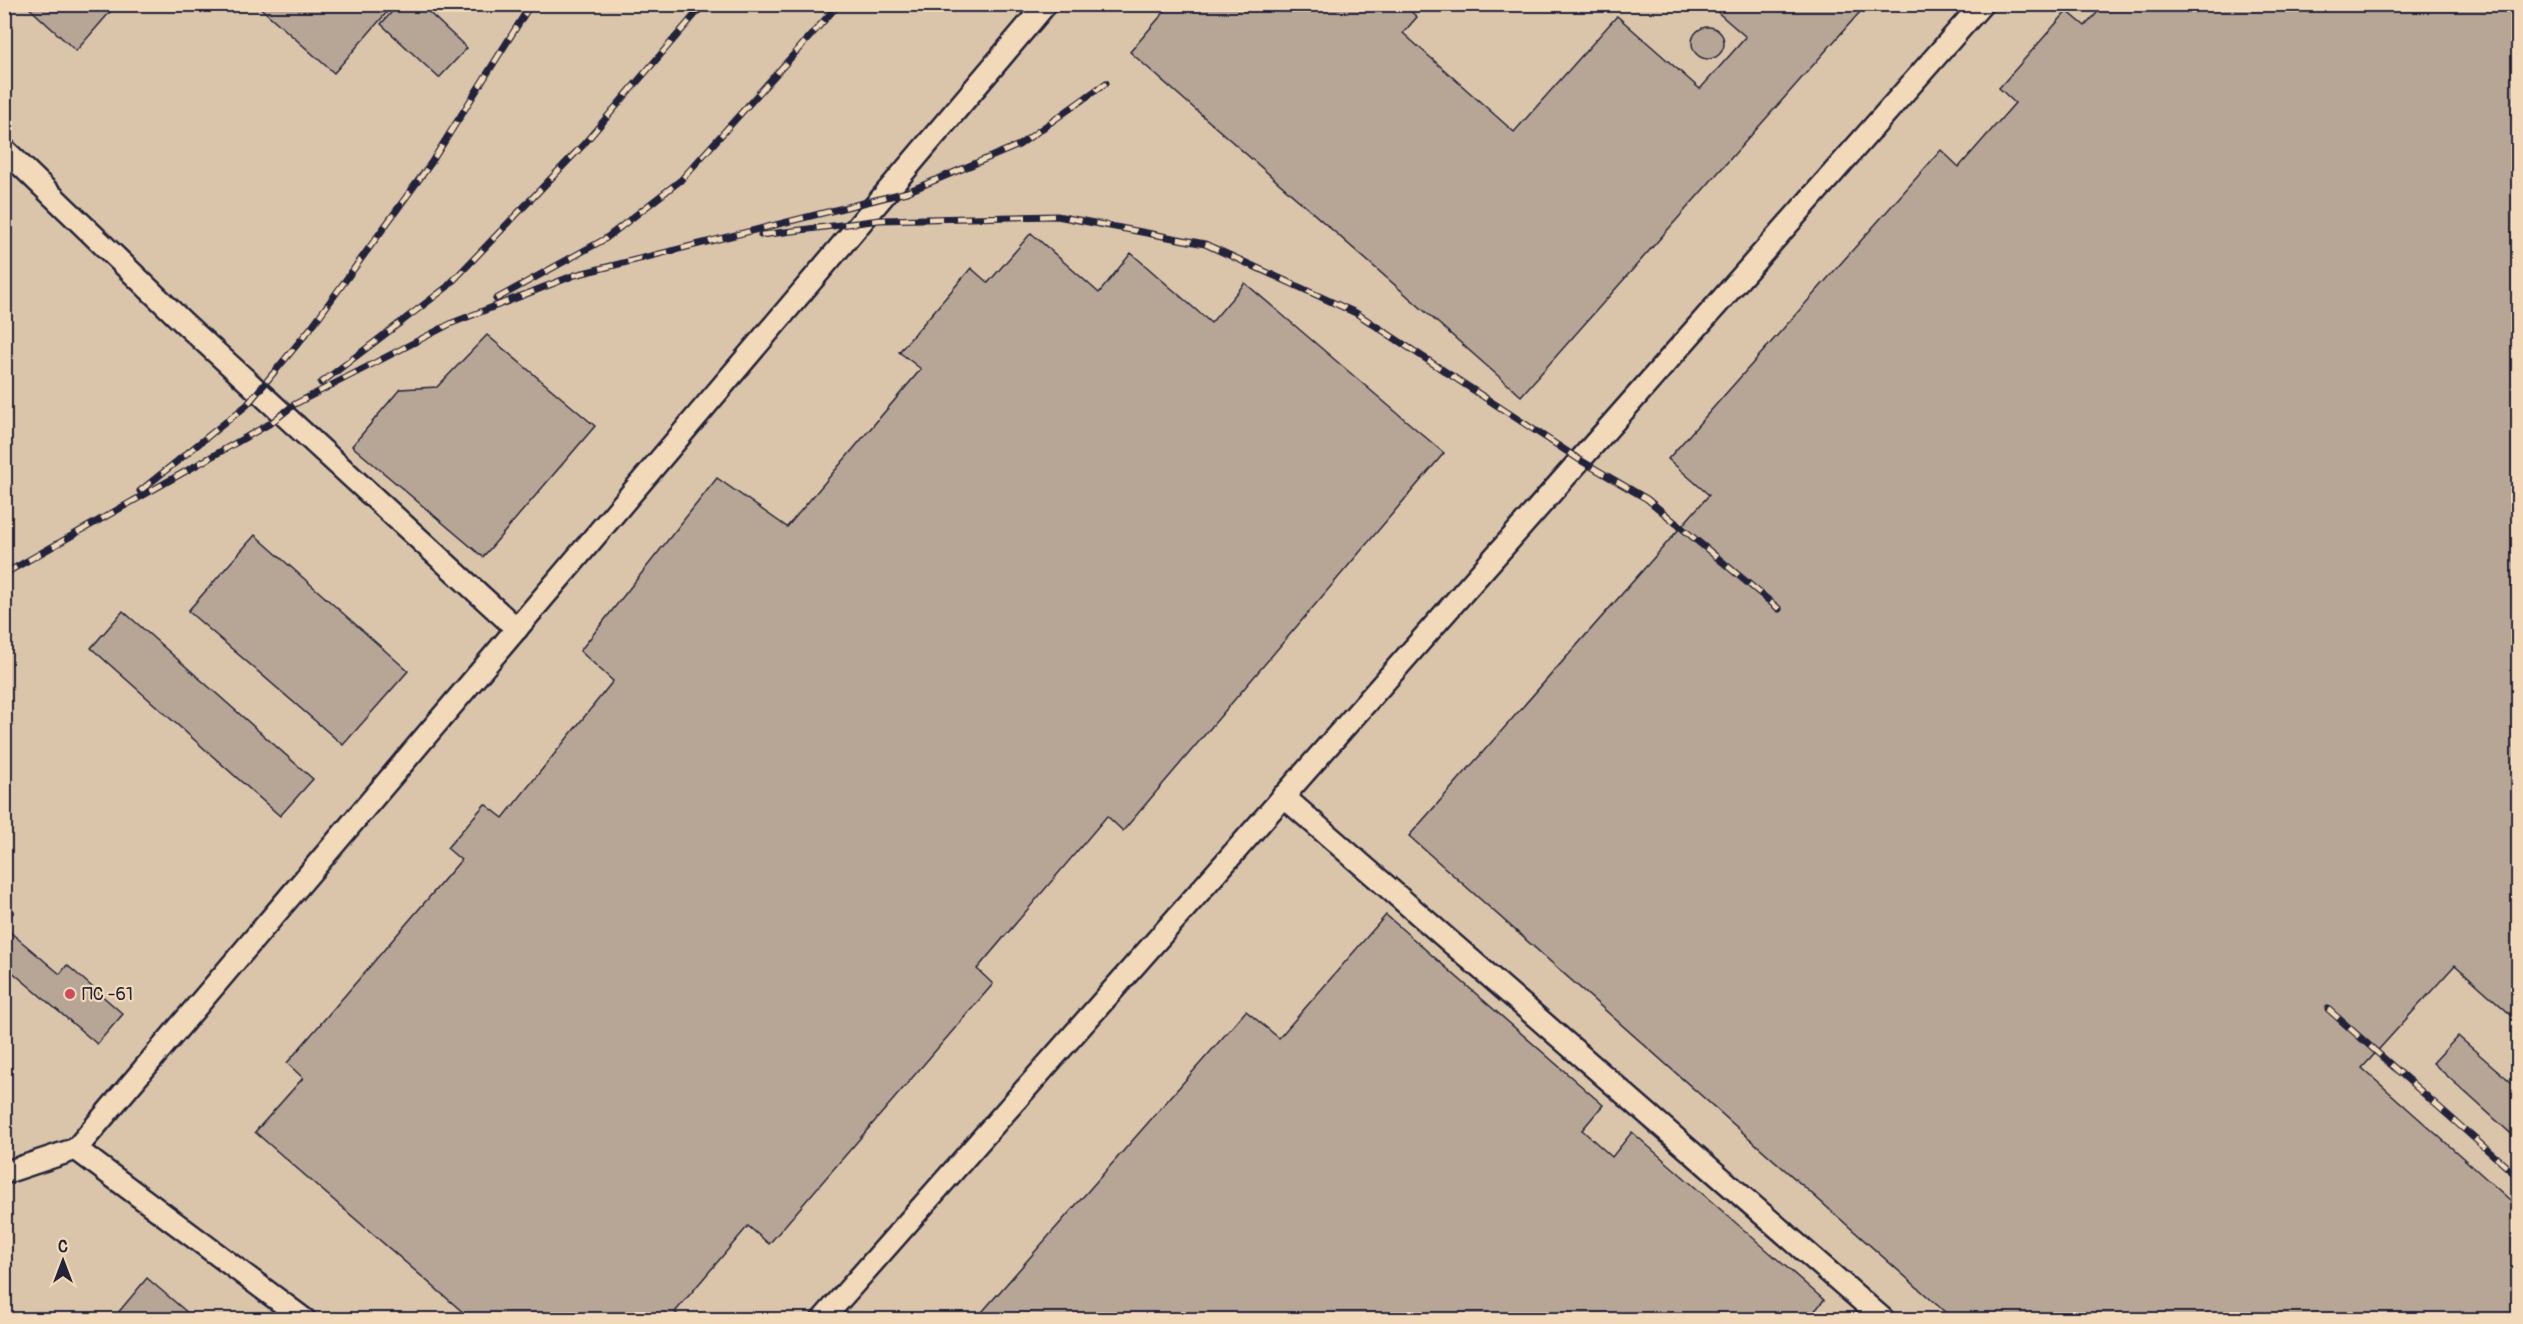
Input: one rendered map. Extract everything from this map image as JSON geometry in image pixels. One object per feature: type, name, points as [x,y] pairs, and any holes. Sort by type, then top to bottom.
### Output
[{"type":"lane","points":[[4,1173],[76,1149],[1046,4]]},
{"type":"lane","points":[[822,1320],[1982,4]]},
{"type":"lane","points":[[4,149],[184,323],[517,629]]},
{"type":"lane","points":[[1283,796],[1884,1320]]},
{"type":"lane","points":[[76,1149],[305,1320]]},
{"type":"shaded area","points":[[5,5],[2518,5],[2518,1319],[5,1319]]},
{"type":"building","points":[[25,4],[117,4],[76,51]]},
{"type":"building","points":[[256,4],[394,4],[334,73]]},
{"type":"building","points":[[399,4],[420,4],[467,48],[439,78],[381,24]]},
{"type":"building","points":[[1171,4],[1403,4],[1417,17],[1403,33],[1514,132],[1617,16],[1700,89],[1746,37],[1708,4],[1867,4],[1521,396],[1130,52]]},
{"type":"building","points":[[2105,4],[2518,4],[2518,1021],[2455,965],[2362,1068],[2518,1207],[2518,1320],[1954,1320],[1409,836],[1709,495],[1668,459],[1941,150],[1959,167],[2015,103],[1999,88],[2067,11],[2085,26]]},
{"type":"building","points":[[1708,27],[1719,32],[1724,43],[1719,54],[1708,59],[1697,54],[1692,43],[1697,32]]},
{"type":"building","points":[[1031,233],[1099,293],[1131,253],[1211,323],[1245,283],[1444,453],[1123,831],[1107,816],[977,969],[993,984],[769,1244],[748,1226],[675,1312],[683,1320],[472,1320],[255,1132],[303,1078],[287,1063],[461,860],[447,848],[485,804],[503,818],[613,681],[580,651],[717,478],[787,527],[921,369],[899,352],[971,268],[988,283]]},
{"type":"building","points":[[487,335],[595,426],[483,557],[352,446],[400,389],[437,387]]},
{"type":"building","points":[[255,535],[408,671],[343,745],[188,611]]},
{"type":"building","points":[[123,611],[313,779],[280,816],[91,648]]},
{"type":"building","points":[[4,904],[14,912],[4,923]]},
{"type":"building","points":[[1386,915],[1603,1105],[1582,1130],[1612,1157],[1632,1132],[1824,1300],[1807,1320],[975,1320],[1246,1011],[1279,1038]]},
{"type":"building","name":"ПС -61","points":[[4,927],[60,974],[67,965],[123,1014],[97,1044],[4,965]]},
{"type":"building","points":[[2458,1036],[2518,1088],[2518,1140],[2433,1063]]},
{"type":"building","points":[[147,1278],[196,1320],[112,1320]]},
{"type":"railway","points":[[140,491],[247,405],[310,329],[431,163],[531,4]]},
{"type":"railway","points":[[321,383],[447,287],[583,145],[704,4]]},
{"type":"railway","points":[[496,299],[605,239],[681,180],[839,4]]},
{"type":"railway","points":[[4,574],[271,423],[295,404],[452,323],[575,275],[907,192],[1019,145],[1106,83]]},
{"type":"railway","points":[[761,235],[880,220],[1057,216],[1205,244],[1356,313],[1580,460],[1647,499],[1779,609]]},
{"type":"railway","points":[[2328,1009],[2518,1177]]},
{"type":"place","name":"ПС -61","points":[[70,994]]}]
